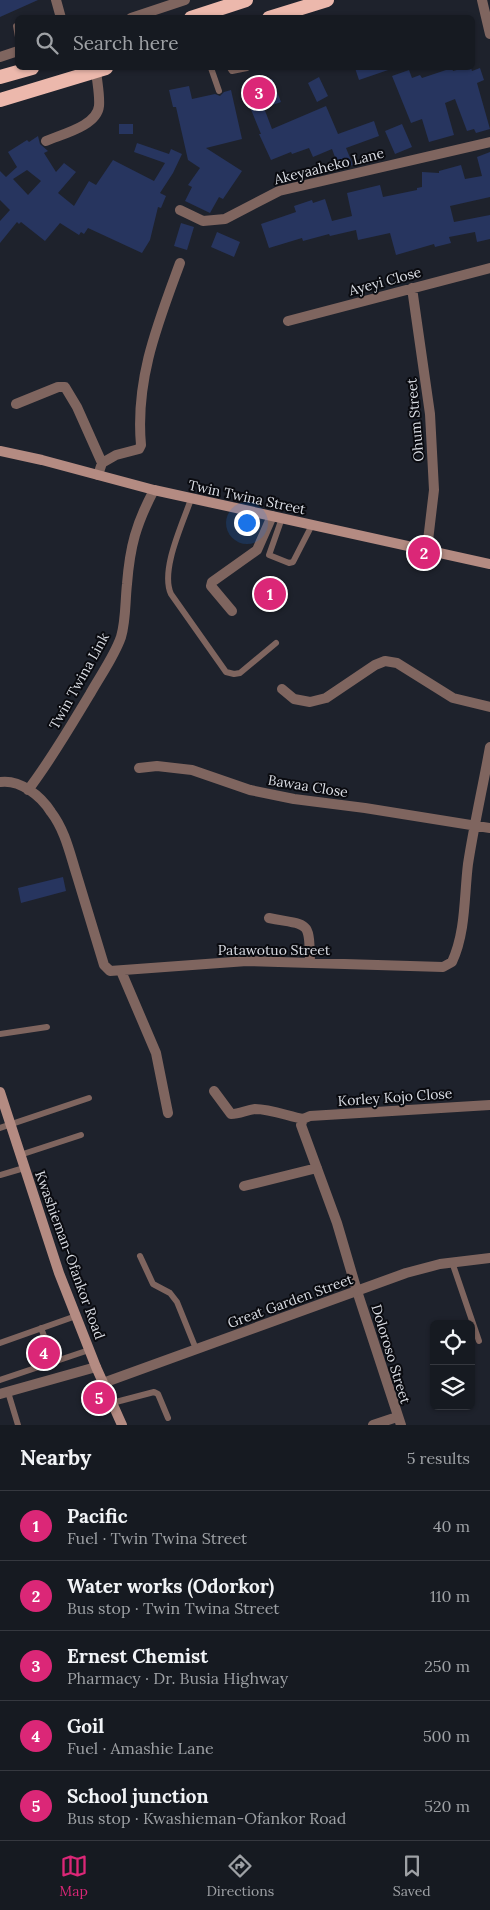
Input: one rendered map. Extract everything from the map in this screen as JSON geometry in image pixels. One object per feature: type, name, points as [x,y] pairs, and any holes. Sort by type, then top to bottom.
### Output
[{"type":"highway","points":[[200,15],[246,0]]},
{"type":"highway","points":[[279,15],[327,0]]},
{"type":"highway","points":[[0,77],[25,70]]},
{"type":"highway","points":[[0,100],[98,70]]},
{"type":"main road","name":"Twin Twina Street","points":[[0,450],[154,490],[490,564]]},
{"type":"main road","name":"Kwashieman-Ofankor Road","points":[[0,1092],[5,1126],[20,1155],[59,1274],[96,1367],[122,1425]]},
{"type":"street","points":[[56,0],[60,15]]},
{"type":"street","points":[[139,15],[169,3],[185,0]]},
{"type":"street","points":[[482,0],[490,34]]},
{"type":"street","points":[[0,57],[15,52]]},
{"type":"street","points":[[46,141],[91,122],[97,116],[101,70]]},
{"type":"street","name":"Akeyaaheko Lane","points":[[180,210],[203,221],[225,219],[279,191],[490,142]]},
{"type":"street","points":[[98,474],[102,463],[116,455],[139,449],[141,445],[140,407],[144,372],[160,316],[180,263]]},
{"type":"street","name":"Ayeyi Close","points":[[288,321],[490,268]]},
{"type":"street","name":"Ohum Street","points":[[412,288],[430,414],[434,490],[427,549]]},
{"type":"street","points":[[16,404],[58,387],[65,387],[77,407],[102,463]]},
{"type":"street","name":"Twin Twina Link","points":[[28,790],[45,768],[120,639],[126,619],[129,559],[133,538],[141,515],[154,490]]},
{"type":"street","points":[[232,611],[211,586],[212,582],[257,550],[277,517]]},
{"type":"street","points":[[282,689],[294,699],[310,702],[326,698],[375,665],[385,661],[397,663],[453,698],[490,707]]},
{"type":"street","name":"Patawotuo Street","points":[[121,971],[246,961],[443,967],[452,962],[461,933],[468,865],[490,747]]},
{"type":"street","name":"Bawaa Close","points":[[139,768],[166,767],[192,770],[250,790],[294,799],[490,828]]},
{"type":"street","points":[[0,782],[5,781],[18,784],[41,799],[52,812],[60,827],[104,965],[110,971],[121,971],[156,1053],[168,1113]]},
{"type":"street","points":[[269,918],[303,924],[308,929],[310,963]]},
{"type":"street","name":"Korley Kojo Close","points":[[214,1091],[231,1114],[256,1109],[303,1119],[310,1116],[490,1105]]},
{"type":"street","points":[[303,1119],[301,1125],[337,1223],[357,1291]]},
{"type":"street","points":[[244,1186],[317,1168]]},
{"type":"street","name":"Great Garden Street","points":[[103,1383],[406,1274],[452,1262],[490,1258]]},
{"type":"street","name":"Doloroso Street","points":[[357,1291],[399,1421]]},
{"type":"street","points":[[4,1393],[96,1367]]},
{"type":"street","points":[[373,1425],[399,1421]]},
{"type":"lane","points":[[212,70],[219,91]]},
{"type":"lane","points":[[191,498],[168,566],[167,586],[171,594],[226,672],[240,673],[276,643]]},
{"type":"lane","points":[[277,517],[269,555],[289,563],[293,562],[312,524]]},
{"type":"lane","points":[[0,1034],[47,1026]]},
{"type":"lane","points":[[5,1126],[89,1098]]},
{"type":"lane","points":[[20,1155],[81,1135]]},
{"type":"lane","points":[[0,1175],[24,1168]]},
{"type":"lane","points":[[140,1256],[153,1284],[174,1296],[196,1349]]},
{"type":"lane","points":[[452,1262],[479,1341]]},
{"type":"lane","points":[[0,1343],[76,1316]]},
{"type":"lane","points":[[41,1328],[54,1362]]},
{"type":"lane","points":[[0,1380],[89,1350]]},
{"type":"lane","points":[[112,1403],[154,1392],[158,1394],[168,1418]]},
{"type":"lane","points":[[4,1393],[18,1425]]},
{"type":"building","points":[[0,0],[38,0],[0,17]]},
{"type":"building","points":[[480,68],[484,80],[477,83],[490,129],[476,133],[474,129],[467,131],[455,99],[445,103],[454,135],[429,142],[422,119],[411,123],[392,76],[409,70],[412,78],[420,75],[422,78],[446,70],[472,71]]},
{"type":"building","points":[[356,70],[388,70],[359,80]]},
{"type":"building","points":[[319,77],[328,96],[317,102],[308,83]]},
{"type":"building","points":[[272,79],[281,102],[264,108],[272,129],[326,106],[338,134],[374,121],[379,136],[346,148],[353,165],[339,168],[332,149],[313,157],[309,148],[292,154],[291,152],[271,160],[243,90]]},
{"type":"building","points":[[189,86],[192,99],[215,94],[220,96],[224,92],[231,90],[242,139],[206,148],[242,171],[223,199],[219,197],[210,213],[185,201],[192,187],[188,185],[200,168],[188,160],[176,107],[173,107],[169,90]]},
{"type":"building","points":[[119,124],[133,124],[133,134],[119,134]]},
{"type":"building","points":[[402,124],[412,147],[395,154],[385,131]]},
{"type":"building","points":[[38,136],[40,144],[48,151],[44,153],[56,172],[64,163],[76,172],[58,193],[74,206],[89,181],[96,185],[113,160],[154,181],[165,163],[134,152],[137,143],[169,154],[171,149],[182,154],[160,193],[166,196],[161,208],[158,207],[150,240],[142,253],[88,228],[84,234],[81,232],[79,235],[60,223],[45,241],[21,222],[19,224],[17,222],[0,243],[0,221],[10,210],[0,200],[0,171],[6,177],[17,167],[8,152],[27,140],[29,142]],"holes":[[[27,170],[41,181],[28,195],[13,179]]]},
{"type":"building","points":[[490,152],[490,197],[450,206],[454,222],[490,215],[490,239],[477,242],[475,232],[449,237],[451,243],[435,247],[434,244],[396,255],[390,233],[358,240],[356,230],[330,236],[329,234],[303,241],[302,238],[269,248],[261,224],[296,212],[294,206],[312,200],[313,203],[325,199],[332,221],[352,216],[347,193],[380,185],[383,197],[417,190],[417,188],[422,187],[422,172],[439,173],[439,171],[461,165],[465,179],[482,176],[477,157]]},
{"type":"building","points":[[181,223],[194,227],[187,250],[174,246]]},
{"type":"building","points":[[217,232],[240,242],[234,257],[211,247]]},
{"type":"building","points":[[63,877],[66,891],[21,903],[18,888]]},
{"type":"place","name":"Ernest Chemist","points":[[259,93]]},
{"type":"place","name":"Water works (Odorkor)","points":[[424,553]]},
{"type":"place","name":"Pacific","points":[[270,594]]},
{"type":"place","name":"Goil","points":[[44,1353]]},
{"type":"place","name":"School junction","points":[[99,1398]]}]
